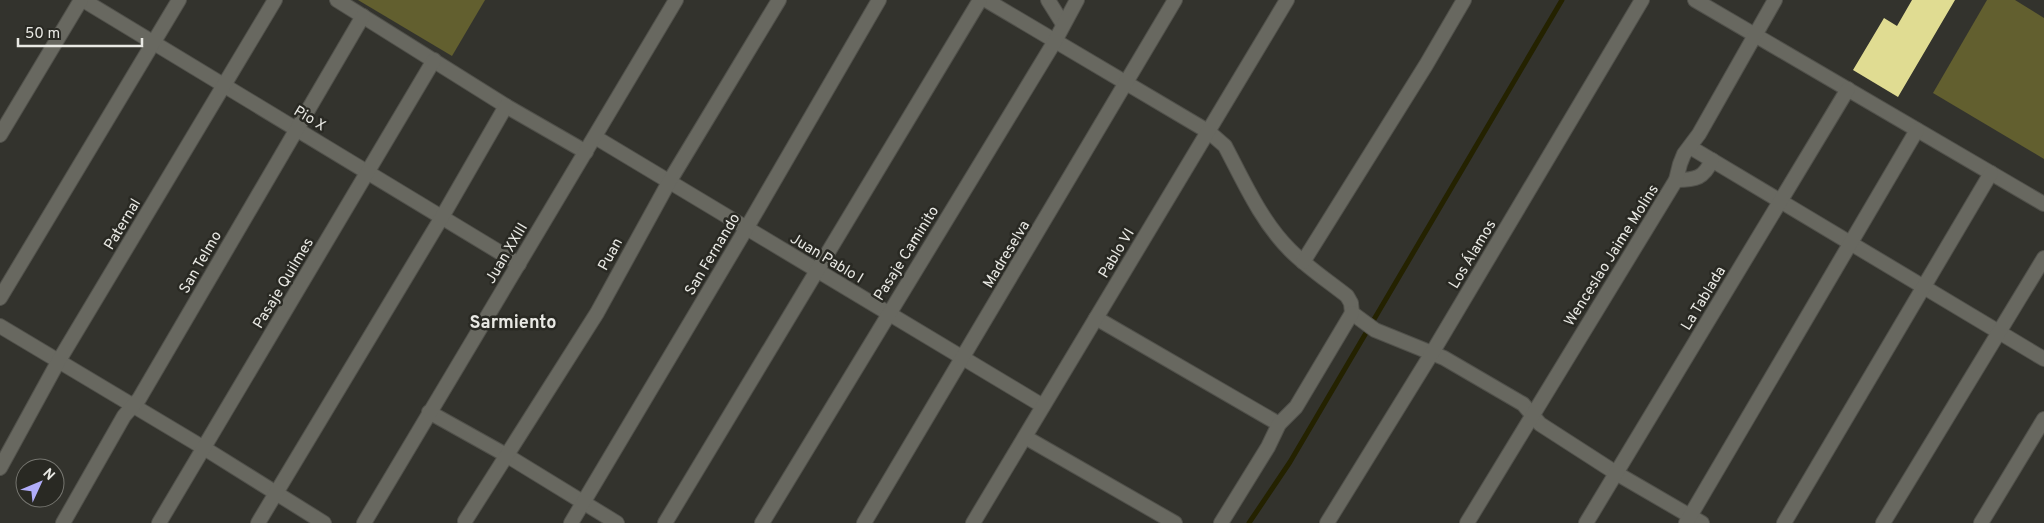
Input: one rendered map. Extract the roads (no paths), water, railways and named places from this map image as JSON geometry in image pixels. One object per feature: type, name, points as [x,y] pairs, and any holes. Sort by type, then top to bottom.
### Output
[{"type":"street","name":"Pio X","points":[[82,0],[519,264]]},
{"type":"street","points":[[0,135],[82,0]]},
{"type":"street","points":[[0,298],[179,0]]},
{"type":"street","name":"Paternal","points":[[0,468],[58,362],[275,0]]},
{"type":"street","points":[[337,0],[506,106],[586,152]]},
{"type":"street","name":"Juan XXIII","points":[[364,523],[676,0]]},
{"type":"street","name":"Puan","points":[[465,521],[597,313],[669,182],[779,0]]},
{"type":"street","name":"San Fernando","points":[[571,523],[746,229],[879,0]]},
{"type":"street","points":[[665,523],[980,0]]},
{"type":"street","points":[[986,0],[1209,132],[1225,146],[1270,227],[1303,262],[1347,296],[1351,303],[1352,314],[1296,407],[1279,424],[1268,446],[1221,523]]},
{"type":"street","points":[[1048,0],[1063,24]]},
{"type":"street","name":"Pasaje Caminito","points":[[762,523],[1055,41],[1077,0]]},
{"type":"street","name":"Madreselva","points":[[864,523],[1175,0]]},
{"type":"street","name":"Pablo VI","points":[[973,523],[1287,0]]},
{"type":"street","points":[[1303,262],[1426,65],[1464,0]]},
{"type":"street","name":"Los Álamos","points":[[1327,523],[1432,353],[1642,0]]},
{"type":"street","points":[[1695,0],[2044,204]]},
{"type":"street","name":"Wenceslao Jaime Molins","points":[[1467,523],[1676,180],[1680,164],[1756,36],[1775,0]]},
{"type":"street","name":"San Telmo","points":[[63,523],[124,416],[140,399],[296,128],[363,16]]},
{"type":"street","name":"Pasaje Quilmes","points":[[159,523],[434,60]]},
{"type":"street","name":"La Tablada","points":[[1586,523],[1848,89]]},
{"type":"street","points":[[258,523],[442,217],[506,106]]},
{"type":"street","points":[[1352,314],[1369,327],[1444,358],[1523,404],[1540,424],[1693,521],[1850,243],[1917,130]]},
{"type":"street","name":"Juan Pablo I","points":[[595,137],[1043,406]]},
{"type":"street","points":[[1690,146],[2044,359]]},
{"type":"street","points":[[1676,180],[1689,180],[1699,177],[1707,170],[1712,160]]},
{"type":"street","points":[[1784,523],[1991,173]]},
{"type":"street","points":[[1883,523],[2044,258]]},
{"type":"street","points":[[1096,318],[1279,424]]},
{"type":"street","points":[[0,326],[132,407],[204,448],[324,523]]},
{"type":"street","points":[[429,412],[506,455],[617,523]]},
{"type":"street","points":[[1981,523],[2044,419]]},
{"type":"street","points":[[1025,437],[1175,523]]},
{"type":"waterway","points":[[1249,523],[1290,462],[1562,0]]},
{"type":"district","name":"Sarmiento","points":[[513,322]]}]
